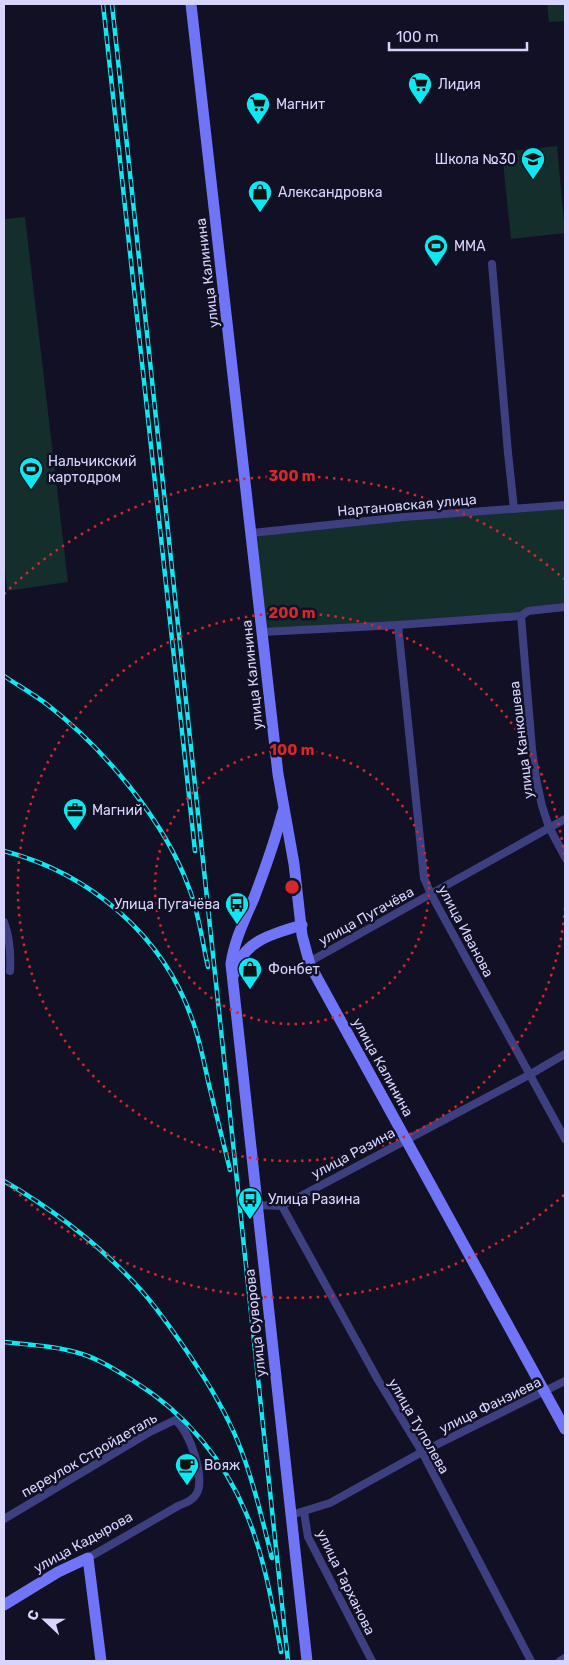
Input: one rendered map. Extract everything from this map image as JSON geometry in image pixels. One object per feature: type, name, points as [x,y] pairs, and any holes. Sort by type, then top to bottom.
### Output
[{"type":"main road","name":"улица Калинина","points":[[191,4],[278,774],[294,864],[302,935],[309,962],[565,1429]]},
{"type":"main road","name":"улица Суворова","points":[[284,807],[268,864],[232,956],[232,980],[307,1661]]},
{"type":"main road","points":[[232,980],[236,966],[252,945],[264,938],[302,925]]},
{"type":"main road","points":[[88,1558],[101,1661]]},
{"type":"main road","name":"улица Кадырова","points":[[4,1605],[58,1572],[88,1558]]},
{"type":"street","points":[[492,264],[514,509]]},
{"type":"street","name":"Нартановская улица","points":[[251,532],[404,517],[565,505]]},
{"type":"street","points":[[262,632],[521,616],[528,611],[565,607]]},
{"type":"street","name":"улица Канкошева","points":[[521,616],[532,749],[542,806],[549,828],[565,857]]},
{"type":"street","name":"улица Иванова","points":[[398,625],[424,878],[565,1138]]},
{"type":"street","name":"улица Пугачёва","points":[[309,962],[565,819]]},
{"type":"street","points":[[4,922],[11,952],[10,971]]},
{"type":"street","name":"улица Разина","points":[[282,1206],[565,1054]]},
{"type":"street","points":[[256,1205],[282,1206]]},
{"type":"street","name":"улица Туполева","points":[[282,1206],[378,1380],[422,1452],[531,1661]]},
{"type":"street","name":"улица Фанзиева","points":[[291,1515],[330,1503],[422,1452],[565,1381]]},
{"type":"street","name":"переулок Стройдеталь","points":[[4,1519],[148,1433],[175,1420],[186,1432],[191,1443],[198,1477],[198,1492],[192,1500],[178,1506]]},
{"type":"street","name":"улица Кадырова","points":[[88,1558],[178,1506]]},
{"type":"street","name":"улица Тарханова","points":[[304,1512],[308,1537],[372,1661]]},
{"type":"street","points":[[560,1661],[565,1658]]},
{"type":"green space","points":[[547,4],[565,4],[565,21],[549,22]]},
{"type":"green space","points":[[557,146],[565,233],[511,239],[502,152]]},
{"type":"green space","points":[[25,217],[68,582],[7,591],[4,552],[4,219]]},
{"type":"green space","points":[[565,505],[565,607],[521,616],[262,632],[251,533]]},
{"type":"railway","points":[[103,4],[195,851]]},
{"type":"railway","points":[[112,4],[288,1661]]},
{"type":"railway","points":[[4,676],[44,702],[70,723],[111,765],[149,812],[165,837],[189,888],[198,917],[208,967],[207,961]]},
{"type":"railway","points":[[4,851],[35,861],[65,875],[93,892],[119,912],[142,935],[162,960],[179,989],[195,1027],[230,1170]]},
{"type":"railway","points":[[4,1181],[59,1217],[109,1258],[140,1289],[171,1328],[209,1385],[233,1430],[253,1485],[272,1558],[271,1556]]},
{"type":"railway","points":[[4,1342],[63,1349],[82,1354],[103,1363],[153,1394],[201,1439],[237,1493],[246,1513],[258,1546],[267,1581],[281,1652]]},
{"type":"place","name":"Лидия","points":[[420,105]]},
{"type":"place","name":"Магнит","points":[[258,125]]},
{"type":"place","name":"Школа №30","points":[[533,180]]},
{"type":"place","name":"Александровка","points":[[260,213]]},
{"type":"place","name":"MMA","points":[[436,267]]},
{"type":"place","name":"Нальчикский картодром","points":[[31,490]]},
{"type":"place","name":"Магний","points":[[75,831]]},
{"type":"place","name":"Улица Пугачёва","points":[[237,925]]},
{"type":"place","name":"Фонбет","points":[[250,990]]},
{"type":"place","name":"Улица Разина","points":[[250,1220]]},
{"type":"place","name":"Вояж","points":[[187,1486]]}]
